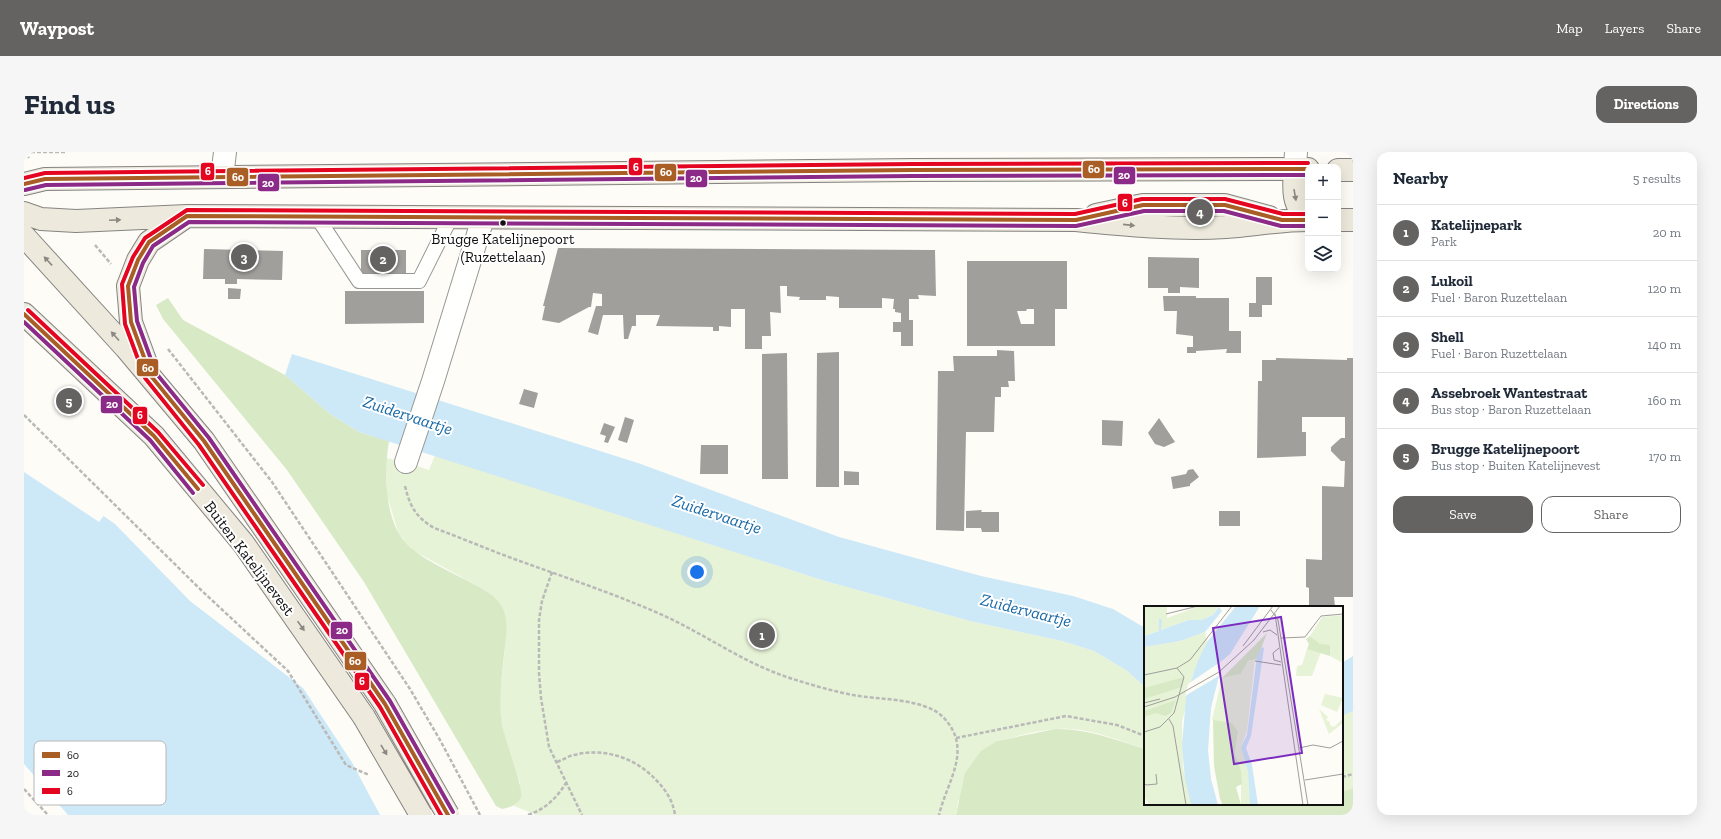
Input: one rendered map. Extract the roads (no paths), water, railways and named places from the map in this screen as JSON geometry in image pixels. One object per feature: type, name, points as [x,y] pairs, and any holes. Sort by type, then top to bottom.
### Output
[{"type":"main road","points":[[24,184],[45,179],[913,170],[1300,164],[1294,188],[1297,205],[1305,212]]},
{"type":"main road","points":[[1341,170],[1353,170]]},
{"type":"main road","points":[[24,213],[41,219],[76,221],[187,216],[1076,220],[1143,205],[1225,205],[1282,220],[1305,220]]},
{"type":"main road","points":[[151,376],[131,322],[128,286],[138,260],[149,242],[187,216]]},
{"type":"main road","points":[[1341,220],[1353,220]]},
{"type":"main road","name":"Buiten Katelijnevest","points":[[24,236],[71,286],[151,376],[204,441],[385,704],[448,815]]},
{"type":"main road","name":"Buiten Katelijnevest","points":[[24,314],[154,436],[243,543],[364,717],[421,815]]},
{"type":"street","points":[[222,177],[225,152]]},
{"type":"street","points":[[406,462],[433,381],[483,218]]},
{"type":"lane","points":[[317,217],[359,280],[382,281],[419,281],[450,217]]},
{"type":"water","name":"Zuidervaartje","points":[[292,354],[638,463],[839,537],[981,576],[1073,596],[1113,609],[1144,627],[1144,686],[1126,670],[1094,651],[1062,641],[970,621],[825,581],[359,432],[329,413],[285,375]]},
{"type":"water","points":[[24,460],[115,524],[190,601],[303,688],[351,761],[476,815],[68,815],[59,805],[166,805],[166,741],[34,741],[34,776],[24,764]]},
{"type":"water","points":[[1353,656],[1353,711],[1343,716],[1343,662]]},
{"type":"place","name":"Assebroek Wantestraat","points":[[1200,212]]},
{"type":"place","name":"Brugge Katelijnepoort (Ruzettelaan)","points":[[503,223]]},
{"type":"place","name":"Shell","points":[[244,257]]},
{"type":"place","name":"Lukoil","points":[[383,259]]},
{"type":"place","name":"Brugge Katelijnepoort","points":[[69,401]]},
{"type":"place","name":"Katelijnepark","points":[[762,635]]}]
